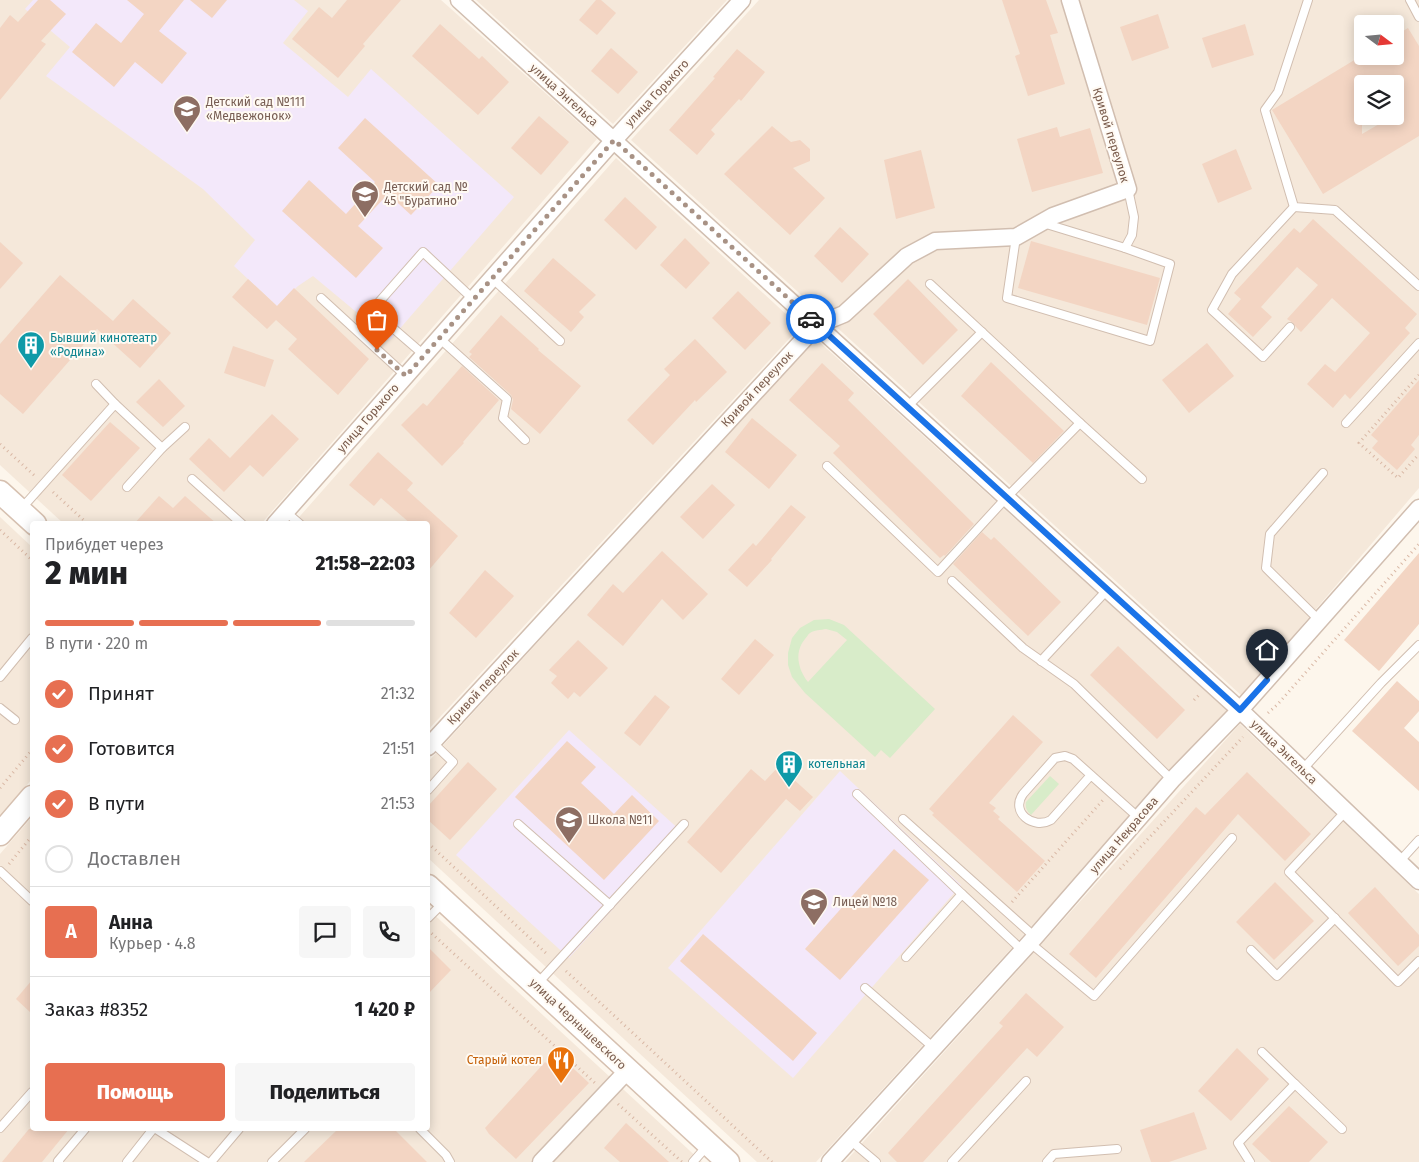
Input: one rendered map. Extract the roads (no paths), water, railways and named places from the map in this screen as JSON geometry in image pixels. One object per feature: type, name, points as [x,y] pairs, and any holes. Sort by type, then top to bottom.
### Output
[{"type":"main road","points":[[0,492],[27,517]]},
{"type":"main road","points":[[0,834],[30,800]]},
{"type":"main road","name":"улица Чернышевского","points":[[430,888],[728,1162]]},
{"type":"street","name":"улица Энгельса","points":[[459,0],[1108,589],[1255,724],[1419,880]]},
{"type":"street","name":"улица Горького","points":[[281,518],[614,140],[742,0]]},
{"type":"street","name":"Кривой переулок","points":[[430,744],[817,325],[844,314],[907,256],[935,241],[1016,237],[1053,216],[1128,189],[1070,0]]},
{"type":"street","name":"улица Некрасова","points":[[830,1162],[1029,943],[1172,780],[1240,710],[1419,508]]},
{"type":"street","points":[[544,1161],[628,1070]]},
{"type":"lane","points":[[1294,207],[1264,110],[1278,92],[1308,0]]},
{"type":"lane","points":[[1410,0],[1419,17]]},
{"type":"lane","points":[[1125,248],[1132,235],[1134,217],[1128,189]]},
{"type":"lane","points":[[1294,207],[1335,210],[1419,286]]},
{"type":"lane","points":[[1290,327],[1263,357],[1212,310],[1232,274],[1294,207]]},
{"type":"lane","points":[[1016,237],[1007,298],[1150,341],[1170,264],[1125,248],[1041,223]]},
{"type":"lane","points":[[424,355],[372,310],[423,252],[474,298]]},
{"type":"lane","points":[[492,278],[560,341]]},
{"type":"lane","points":[[930,284],[1142,479]]},
{"type":"lane","points":[[321,298],[406,376]]},
{"type":"lane","points":[[907,407],[982,332]]},
{"type":"lane","points":[[439,338],[506,399],[503,418],[525,440]]},
{"type":"lane","points":[[1346,423],[1419,343]]},
{"type":"lane","points":[[96,384],[162,448]]},
{"type":"lane","points":[[27,517],[116,404]]},
{"type":"lane","points":[[827,466],[938,572],[1007,497],[1080,423]]},
{"type":"lane","points":[[127,486],[162,448],[185,427]]},
{"type":"lane","points":[[1319,620],[1266,568],[1270,534],[1323,473]]},
{"type":"lane","points":[[192,479],[239,521]]},
{"type":"lane","points":[[952,581],[1023,648],[1074,684],[1172,780]]},
{"type":"lane","points":[[1041,660],[1108,589]]},
{"type":"lane","points":[[0,677],[30,640]]},
{"type":"lane","points":[[1303,769],[1381,683],[1419,645]]},
{"type":"lane","points":[[0,708],[15,720]]},
{"type":"lane","points":[[430,744],[453,762],[430,788]]},
{"type":"lane","points":[[1091,775],[1051,820],[1046,823],[1032,823],[1021,812],[1020,798],[1055,758],[1060,756],[1069,757],[1091,775],[1139,818]]},
{"type":"lane","points":[[857,794],[962,894],[1029,943],[1094,996],[1232,838]]},
{"type":"lane","points":[[1346,811],[1289,872],[1398,982],[1419,961]]},
{"type":"lane","points":[[903,819],[1004,910],[1029,943]]},
{"type":"lane","points":[[518,824],[610,905]]},
{"type":"lane","points":[[536,985],[684,824]]},
{"type":"lane","points":[[1399,862],[1419,840]]},
{"type":"lane","points":[[1,872],[30,899]]},
{"type":"lane","points":[[906,957],[962,894]]},
{"type":"lane","points":[[430,916],[445,901]]},
{"type":"lane","points":[[1251,950],[1278,976],[1335,918]]},
{"type":"lane","points":[[866,988],[934,1048]]},
{"type":"lane","points":[[1262,1052],[1342,1128]]},
{"type":"lane","points":[[952,1162],[1026,1081]]},
{"type":"lane","points":[[1250,1162],[1238,1143],[1295,1084]]},
{"type":"lane","points":[[0,1128],[30,1094]]},
{"type":"lane","points":[[0,1114],[7,1120]]},
{"type":"lane","points":[[60,1162],[58,1161],[83,1131]]},
{"type":"lane","points":[[127,1162],[153,1131]]},
{"type":"lane","points":[[158,1131],[209,1162],[236,1131]]},
{"type":"lane","points":[[272,1162],[303,1131]]},
{"type":"lane","points":[[422,1131],[450,1162]]},
{"type":"lane","points":[[850,1140],[876,1162]]},
{"type":"lane","points":[[692,1162],[708,1144]]},
{"type":"lane","points":[[1046,1162],[1054,1154],[1117,1149]]},
{"type":"place","name":"Детский сад №111 «Медвежонок»","points":[[187,133]]},
{"type":"place","name":"Детский сад № 45 \"Буратино\"","points":[[365,218]]},
{"type":"place","name":"Бывший кинотеатр «Родина»","points":[[31,369]]},
{"type":"place","name":"котельная","points":[[789,788]]},
{"type":"place","name":"Школа №11","points":[[569,844]]},
{"type":"place","name":"Лицей №18","points":[[814,926]]},
{"type":"place","name":"Старый котел","points":[[561,1084]]}]
